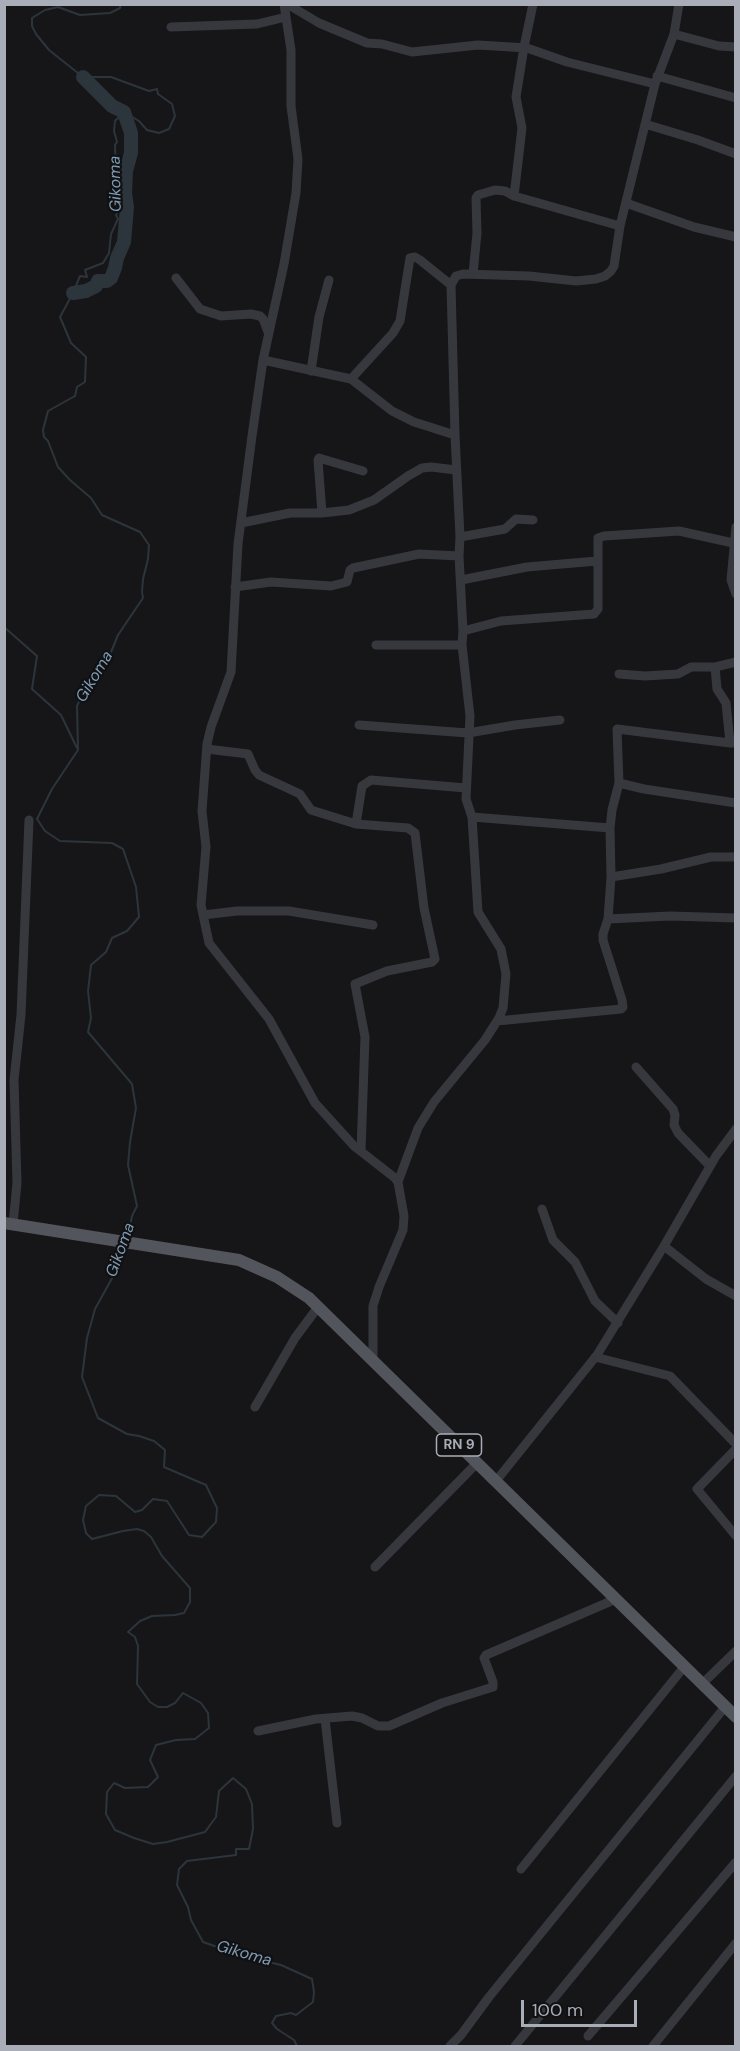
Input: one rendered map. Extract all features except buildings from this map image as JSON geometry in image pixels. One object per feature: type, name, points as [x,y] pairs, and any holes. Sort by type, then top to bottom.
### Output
[{"type":"main road","name":"RN 9","points":[[9,1224],[239,1260],[277,1277],[309,1298],[735,1717]]},
{"type":"street","points":[[398,1182],[361,1151],[315,1103],[269,1019],[209,943],[201,895],[206,847],[202,811],[207,749],[211,727],[231,672],[241,523],[263,360],[297,193],[298,159],[291,106],[291,50],[286,4],[319,23],[358,40],[412,52],[478,45],[524,47],[567,62],[735,98]]},
{"type":"street","points":[[514,196],[522,128],[516,97],[533,4]]},
{"type":"street","points":[[373,1362],[373,1306],[403,1230],[404,1216],[398,1182],[418,1128],[434,1102],[485,1040],[497,1021],[503,1008],[507,974],[501,950],[478,912],[472,817],[466,799],[470,716],[462,645],[452,285],[456,276],[463,274],[529,276],[576,281],[596,279],[605,276],[614,266],[620,226],[645,124],[656,80],[674,34],[679,4]]},
{"type":"street","points":[[171,27],[257,24],[286,17]]},
{"type":"street","points":[[674,34],[719,46],[735,47]]},
{"type":"street","points":[[645,124],[735,154]]},
{"type":"street","points":[[473,274],[477,233],[476,198],[478,195],[495,190],[505,191],[514,196],[620,226]]},
{"type":"street","points":[[626,203],[694,227],[735,237]]},
{"type":"street","points":[[351,379],[393,333],[400,321],[410,258],[415,257],[420,260],[452,285]]},
{"type":"street","points":[[176,278],[200,309],[221,316],[251,314],[260,316],[269,335]]},
{"type":"street","points":[[311,371],[319,317],[329,280]]},
{"type":"street","points":[[263,360],[351,379],[392,411],[414,422],[455,435]]},
{"type":"street","points":[[322,513],[319,458],[363,471]]},
{"type":"street","points":[[241,523],[290,513],[349,510],[374,500],[422,468],[456,470]]},
{"type":"street","points":[[460,537],[505,529],[516,519],[533,520]]},
{"type":"street","points":[[735,527],[731,580],[735,594]]},
{"type":"street","points":[[463,631],[492,622],[594,614],[598,609],[598,538],[604,536],[679,531],[733,543]]},
{"type":"street","points":[[235,587],[271,582],[331,586],[347,582],[350,570],[353,568],[419,554],[459,556]]},
{"type":"street","points":[[460,580],[527,567],[597,561]]},
{"type":"street","points":[[376,645],[462,645]]},
{"type":"street","points":[[619,674],[645,676],[678,674],[689,667],[715,667],[735,662]]},
{"type":"street","points":[[497,1021],[623,1007],[603,940],[608,919],[611,877],[610,828],[619,783],[617,729],[733,743],[726,703],[717,689],[715,667]]},
{"type":"street","points":[[359,725],[468,733],[560,720]]},
{"type":"street","points":[[207,749],[248,754],[259,776],[300,794],[311,810],[356,824],[408,828],[415,833],[424,908],[435,959],[432,962],[387,971],[355,984],[365,1037],[361,1151]]},
{"type":"street","points":[[356,824],[362,786],[367,781],[466,788]]},
{"type":"street","points":[[619,783],[735,803]]},
{"type":"street","points":[[472,817],[610,828]]},
{"type":"street","points":[[9,1224],[17,1183],[14,1080],[21,1015],[29,820]]},
{"type":"street","points":[[611,877],[661,869],[711,857],[735,857]]},
{"type":"street","points":[[203,915],[237,911],[288,911],[374,925]]},
{"type":"street","points":[[608,919],[670,916],[735,918]]},
{"type":"street","points":[[636,1067],[673,1109],[674,1125],[678,1133],[710,1166]]},
{"type":"street","points":[[496,1481],[595,1357],[618,1323],[710,1166],[735,1129]]},
{"type":"street","points":[[542,1209],[553,1240],[575,1262],[594,1300],[618,1323]]},
{"type":"street","points":[[664,1246],[706,1279],[735,1296]]},
{"type":"street","points":[[255,1407],[295,1338],[318,1307]]},
{"type":"street","points":[[595,1357],[670,1376],[735,1444]]},
{"type":"street","points":[[735,1449],[697,1489],[735,1536]]},
{"type":"street","points":[[375,1567],[477,1463]]},
{"type":"street","points":[[258,1731],[325,1719],[357,1717],[378,1726],[389,1725],[442,1703],[493,1687],[484,1658],[486,1655],[616,1599]]},
{"type":"street","points":[[702,1684],[735,1651]]},
{"type":"street","points":[[521,1869],[684,1667]]},
{"type":"street","points":[[450,2046],[462,2036],[489,1997],[725,1707]]},
{"type":"street","points":[[325,1719],[337,1823]]},
{"type":"street","points":[[515,2046],[735,1776]]},
{"type":"street","points":[[588,2036],[735,1862]]},
{"type":"street","points":[[653,2046],[735,1943]]},
{"type":"waterway","name":"Gikoma","points":[[121,4],[120,8],[110,13],[80,15],[58,7],[45,10],[32,18],[32,26],[49,50],[83,77],[111,77],[149,91],[157,89],[158,94],[172,104],[175,116],[169,129],[159,133],[147,130],[139,121],[124,112],[115,121],[114,131],[117,142],[115,145],[117,201],[115,206],[118,219],[111,234],[109,253],[103,263],[85,270],[87,277],[80,276],[60,317],[71,343],[86,357],[85,382],[77,387],[75,396],[48,411],[43,430],[58,467],[91,498],[102,515],[140,532],[149,545],[143,579],[143,598],[118,635],[109,657],[83,693],[77,706],[78,750],[52,789],[37,819],[45,831],[60,841],[112,843],[123,849],[136,887],[139,917],[127,931],[112,938],[106,952],[91,965],[88,991],[91,1018],[88,1032],[132,1084],[136,1108],[128,1165],[137,1206],[132,1216],[128,1237]]},
{"type":"waterway","points":[[73,293],[86,291],[96,286],[98,281],[107,281],[111,278],[124,242],[127,207],[126,171],[131,153],[131,133],[124,112],[112,106],[83,77]]},
{"type":"waterway","points":[[4,627],[37,656],[32,689],[61,715],[77,748]]},
{"type":"waterway","name":"Gikoma","points":[[125,1245],[116,1271],[95,1309],[87,1338],[82,1377],[98,1418],[127,1434],[154,1441],[165,1450],[164,1467],[206,1485],[217,1508],[216,1522],[202,1537],[189,1535],[167,1501],[153,1499],[142,1510],[135,1512],[116,1496],[99,1495],[86,1506],[83,1520],[86,1533],[92,1539],[123,1531],[137,1529],[144,1531],[190,1588],[190,1602],[184,1613],[152,1616],[140,1621],[128,1632],[135,1637],[138,1646],[137,1684],[150,1702],[158,1707],[167,1707],[175,1703],[183,1693],[201,1703],[208,1713],[209,1728],[195,1739],[176,1740],[156,1745],[150,1760],[158,1777],[148,1787],[125,1788],[114,1783],[107,1792],[106,1814],[115,1830],[153,1844],[167,1842],[205,1832],[216,1817],[219,1791],[233,1778],[246,1789],[252,1804],[253,1829],[249,1849],[236,1849],[236,1855],[187,1861],[179,1869],[177,1885],[203,1942],[243,1956],[281,1965],[312,1979],[313,2002],[296,2015],[291,2013],[276,2016],[272,2023],[294,2040],[297,2046]]}]
